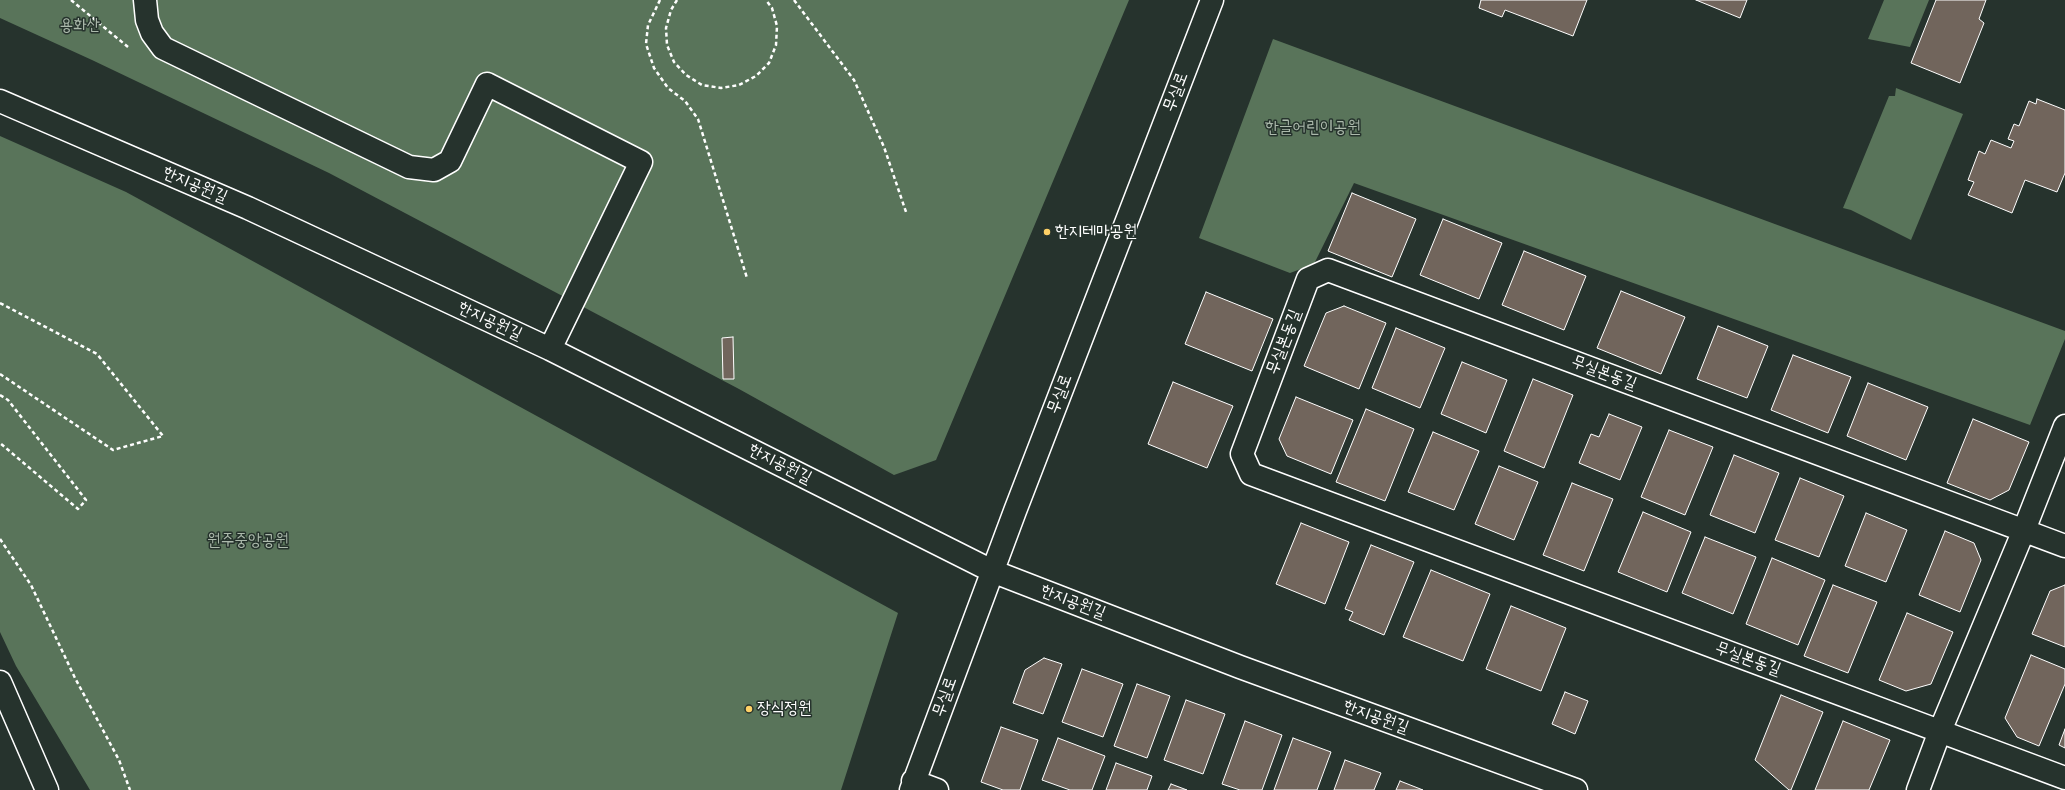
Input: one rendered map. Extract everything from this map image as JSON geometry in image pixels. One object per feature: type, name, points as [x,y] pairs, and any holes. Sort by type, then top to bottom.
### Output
[{"type":"street","points":[[145,0],[147,20],[152,33],[163,48],[409,167],[434,170],[450,161],[487,84],[642,162],[550,349]]},
{"type":"street","name":"무실로","points":[[912,786],[992,571],[1212,0]]},
{"type":"street","name":"한지공원길","points":[[0,101],[248,208],[550,349],[992,571],[1240,667],[1523,782],[1576,790]]},
{"type":"street","name":"무실본동길","points":[[2065,546],[1328,270],[1308,279],[1242,454],[1251,474],[2065,778]]},
{"type":"street","points":[[1918,790],[1940,731],[2024,530],[2065,426]]},
{"type":"street","points":[[0,682],[47,790]]},
{"type":"street","points":[[912,786],[937,790]]},
{"type":"path","points":[[660,0],[648,25],[646,44],[654,68],[668,88],[685,101],[698,119],[747,278]]},
{"type":"path","points":[[677,0],[671,10],[666,28],[667,45],[674,62],[686,75],[702,85],[721,88],[739,85],[756,76],[769,63],[776,45],[777,26],[772,8],[766,0]]},
{"type":"path","points":[[794,0],[854,80],[884,147],[906,212]]},
{"type":"path","points":[[0,303],[98,354],[163,436],[112,450],[0,374]]},
{"type":"path","points":[[0,395],[8,400],[86,500],[78,509],[0,443]]},
{"type":"path","points":[[0,539],[31,585],[75,678],[119,760],[130,790]]},
{"type":"green space","name":"용화산","points":[[0,0],[1129,0],[936,460],[894,475],[739,389],[329,173],[92,60],[0,18]]},
{"type":"green space","points":[[1884,0],[1929,0],[1910,47],[1868,39]]},
{"type":"green space","name":"한글어린이공원","points":[[1273,39],[2065,331],[2065,339],[2030,425],[1354,183],[1314,264],[1290,273],[1199,238]]},
{"type":"green space","points":[[1896,88],[1963,114],[1911,240],[1851,210],[1843,208],[1889,96],[1895,96]]},
{"type":"green space","name":"원주중앙공원","points":[[0,136],[126,192],[898,613],[841,790],[90,790],[16,666],[0,632]]},
{"type":"building","points":[[1481,0],[1587,0],[1573,36],[1505,10],[1502,17],[1479,8]]},
{"type":"building","points":[[1696,0],[1747,0],[1740,18]]},
{"type":"building","points":[[1936,0],[1986,0],[1979,19],[1984,23],[1960,83],[1911,63]]},
{"type":"building","points":[[2037,99],[2065,110],[2065,173],[2057,192],[2025,180],[2012,213],[1968,195],[1974,182],[1968,180],[1979,151],[1985,154],[1991,140],[2011,148],[2014,141],[2008,139],[2014,124],[2019,126],[2029,101],[2036,104]]},
{"type":"building","points":[[1352,193],[1416,219],[1392,277],[1328,251]]},
{"type":"building","points":[[1443,219],[1502,243],[1479,299],[1420,275]]},
{"type":"building","points":[[1524,251],[1586,276],[1564,330],[1502,305]]},
{"type":"building","points":[[1621,291],[1685,317],[1661,374],[1597,348]]},
{"type":"building","points":[[1206,292],[1273,319],[1252,371],[1185,344]]},
{"type":"building","points":[[1344,306],[1386,323],[1359,389],[1304,366],[1326,313]]},
{"type":"building","points":[[1718,326],[1768,346],[1747,398],[1697,379]]},
{"type":"building","points":[[1396,328],[1445,348],[1420,408],[1372,388]]},
{"type":"building","points":[[733,337],[734,379],[723,379],[722,338]]},
{"type":"building","points":[[1793,355],[1851,377],[1828,433],[1771,410]]},
{"type":"building","points":[[1462,362],[1507,380],[1486,433],[1441,414]]},
{"type":"building","points":[[1533,379],[1573,395],[1544,468],[1504,451]]},
{"type":"building","points":[[1173,382],[1233,406],[1207,468],[1148,444]]},
{"type":"building","points":[[1868,383],[1928,407],[1906,460],[1847,436]]},
{"type":"building","points":[[1296,397],[1353,420],[1331,474],[1287,456],[1279,439]]},
{"type":"building","points":[[1366,409],[1414,429],[1385,501],[1336,482]]},
{"type":"building","points":[[1609,414],[1642,427],[1620,480],[1579,463],[1591,434],[1599,437]]},
{"type":"building","points":[[1973,419],[2029,442],[2009,490],[1990,500],[1947,483]]},
{"type":"building","points":[[1669,430],[1713,447],[1685,515],[1641,497]]},
{"type":"building","points":[[1433,432],[1479,451],[1454,510],[1408,492]]},
{"type":"building","points":[[1734,455],[1779,473],[1755,533],[1710,515]]},
{"type":"building","points":[[1499,466],[1538,482],[1514,540],[1475,524]]},
{"type":"building","points":[[1800,478],[1844,496],[1819,557],[1775,540]]},
{"type":"building","points":[[1572,483],[1613,499],[1584,571],[1543,555]]},
{"type":"building","points":[[1643,512],[1691,532],[1667,592],[1618,572]]},
{"type":"building","points":[[1866,513],[1907,530],[1886,582],[1845,566]]},
{"type":"building","points":[[1301,523],[1349,542],[1325,604],[1276,584]]},
{"type":"building","points":[[1945,531],[1974,543],[1981,560],[1960,612],[1919,595]]},
{"type":"building","points":[[1705,537],[1756,557],[1733,614],[1682,593]]},
{"type":"building","points":[[1371,545],[1414,562],[1384,635],[1349,620],[1353,612],[1345,609]]},
{"type":"building","points":[[1772,558],[1825,580],[1798,645],[1746,624]]},
{"type":"building","points":[[1431,570],[1490,594],[1463,661],[1403,637]]},
{"type":"building","points":[[1833,585],[1877,602],[1848,673],[1804,656]]},
{"type":"building","points":[[2065,585],[2065,647],[2032,634],[2050,591]]},
{"type":"building","points":[[1511,606],[1566,628],[1541,691],[1486,669]]},
{"type":"building","points":[[1907,613],[1953,632],[1931,684],[1906,691],[1879,680]]},
{"type":"building","points":[[2031,655],[2065,669],[2065,684],[2039,746],[2017,737],[2005,718]]},
{"type":"building","points":[[1044,658],[1062,664],[1043,714],[1013,703],[1025,670]]},
{"type":"building","points":[[1082,669],[1123,684],[1103,737],[1062,722]]},
{"type":"building","points":[[1137,684],[1170,696],[1147,758],[1114,746]]},
{"type":"building","points":[[1565,692],[1588,701],[1575,734],[1552,724]]},
{"type":"building","points":[[1781,695],[1823,712],[1791,790],[1789,790],[1755,760]]},
{"type":"building","points":[[1186,700],[1225,714],[1203,774],[1164,760]]},
{"type":"building","points":[[1245,721],[1282,735],[1262,790],[1240,790],[1222,784]]},
{"type":"building","points":[[1843,721],[1890,740],[1869,790],[1815,790]]},
{"type":"building","points":[[1001,727],[1038,740],[1020,790],[1003,790],[981,782]]},
{"type":"building","points":[[2065,729],[2065,748],[2059,745]]},
{"type":"building","points":[[1058,738],[1105,756],[1092,790],[1070,790],[1042,780]]},
{"type":"building","points":[[1293,738],[1331,752],[1317,790],[1274,790]]},
{"type":"building","points":[[1345,760],[1381,773],[1374,790],[1334,790]]},
{"type":"building","points":[[1116,763],[1152,776],[1147,790],[1106,790]]},
{"type":"building","points":[[1400,781],[1423,790],[1396,790]]},
{"type":"building","points":[[1171,784],[1187,790],[1168,790]]},
{"type":"place","name":"한지테마공원","points":[[1047,232]]},
{"type":"place","name":"장식정원","points":[[749,709]]}]
